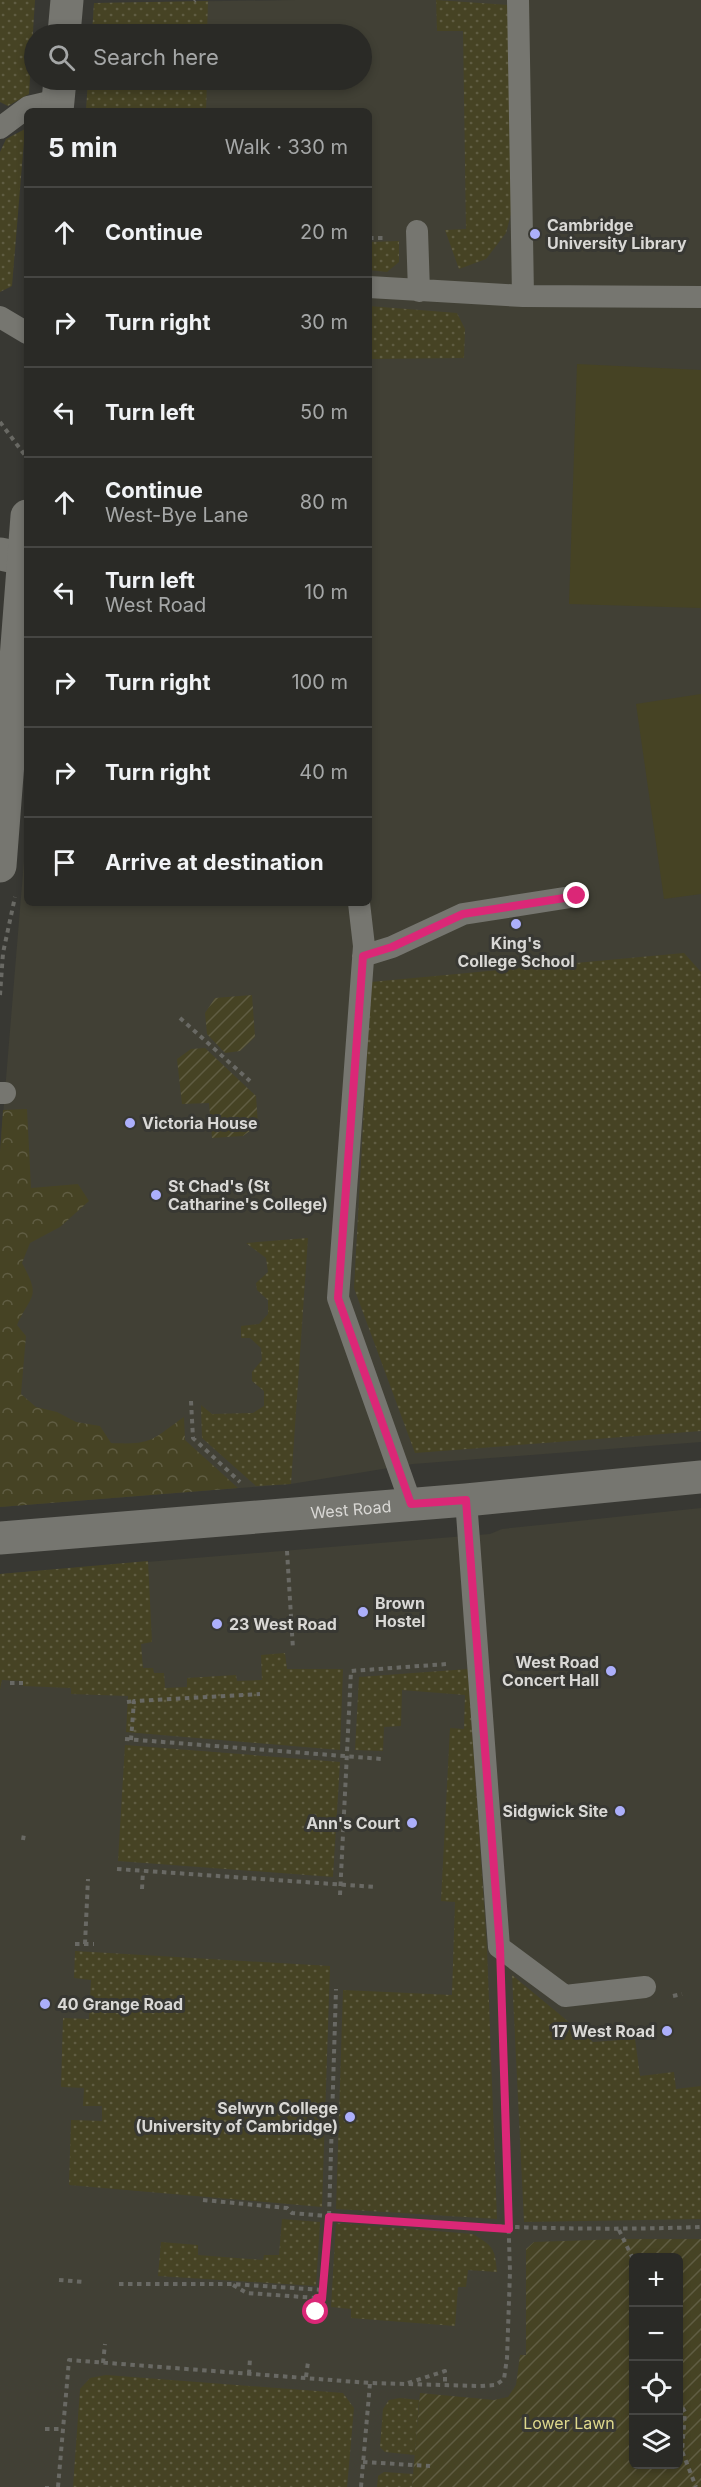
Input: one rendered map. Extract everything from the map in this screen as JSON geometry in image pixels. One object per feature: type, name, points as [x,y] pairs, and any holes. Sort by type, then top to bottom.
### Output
[{"type":"street","points":[[65,24],[67,0]]},
{"type":"street","points":[[0,866],[12,557],[24,524]]},
{"type":"street","name":"West Road","points":[[0,1538],[466,1500],[701,1477]]},
{"type":"lane","points":[[518,0],[523,297]]},
{"type":"lane","points":[[25,108],[58,97]]},
{"type":"lane","points":[[0,128],[24,109]]},
{"type":"lane","points":[[417,231],[419,291]]},
{"type":"lane","points":[[372,287],[523,297],[701,297]]},
{"type":"lane","points":[[0,317],[24,331]]},
{"type":"lane","points":[[363,956],[392,947],[463,914],[577,896]]},
{"type":"lane","points":[[360,906],[363,956],[338,1298],[411,1504]]},
{"type":"lane","points":[[466,1500],[500,1947],[565,1996],[645,1987]]},
{"type":"path","points":[[0,422],[24,454]]},
{"type":"path","points":[[180,1018],[250,1081]]},
{"type":"path","points":[[191,1401],[193,1438],[246,1487]]},
{"type":"path","points":[[285,1514],[293,1648]]},
{"type":"path","points":[[340,1895],[351,1671],[477,1662]]},
{"type":"path","points":[[10,1683],[23,1683]]},
{"type":"path","points":[[128,1702],[260,1694]]},
{"type":"path","points":[[131,1740],[134,1701]]},
{"type":"path","points":[[125,1739],[382,1759]]},
{"type":"path","points":[[23,1840],[24,1834]]},
{"type":"path","points":[[117,1869],[376,1887]]},
{"type":"path","points":[[142,1889],[143,1871]]},
{"type":"path","points":[[86,1944],[88,1879]]},
{"type":"path","points":[[75,1944],[94,1944]]},
{"type":"path","points":[[58,2487],[69,2360],[405,2384],[496,2385],[504,2379],[507,2358],[509,2229],[500,1947]]},
{"type":"path","points":[[232,2284],[247,2293],[322,2299],[329,2217],[336,1989]]},
{"type":"path","points":[[203,2200],[287,2208],[292,2213],[329,2217],[509,2229],[619,2230],[701,2227]]},
{"type":"path","points":[[619,2230],[629,2253]]},
{"type":"path","points":[[59,2280],[84,2282]]},
{"type":"path","points":[[118,2284],[232,2284],[323,2290]]},
{"type":"path","points":[[316,2312],[317,2298]]},
{"type":"path","points":[[103,2363],[105,2344]]},
{"type":"path","points":[[249,2374],[250,2358]]},
{"type":"path","points":[[306,2378],[308,2362]]},
{"type":"path","points":[[405,2384],[445,2371],[445,2385]]},
{"type":"path","points":[[361,2487],[370,2382]]},
{"type":"path","points":[[683,2408],[686,2412],[682,2451],[696,2487]]},
{"type":"path","points":[[45,2429],[63,2429]]},
{"type":"path","points":[[363,2462],[430,2466]]},
{"type":"shaded area","points":[[297,0],[701,0],[701,1442],[413,1464],[291,1484],[0,1507],[0,1152],[24,860],[24,906],[372,906],[372,108],[86,108],[87,90],[372,90],[372,24],[93,24],[94,3]]},
{"type":"shaded area","name":"Selwyn College (University of Cambridge)","points":[[701,1508],[701,2487],[0,2487],[0,1574],[490,1534],[502,1529]]},
{"type":"green space","points":[[0,0],[35,0],[33,24],[24,24],[24,90],[29,90],[29,94],[8,106],[0,102]]},
{"type":"green space","points":[[436,0],[509,5],[512,210],[506,233],[486,259],[459,269],[445,230],[466,229],[463,31],[437,31]]},
{"type":"green space","points":[[208,1],[207,24],[93,24],[94,3]]},
{"type":"green space","points":[[87,90],[207,90],[206,108],[86,108]]},
{"type":"green space","points":[[24,130],[12,286],[0,292],[0,152],[6,139]]},
{"type":"green space","points":[[399,241],[399,262],[387,272],[372,270],[372,242]]},
{"type":"green space","points":[[372,306],[457,313],[465,329],[464,358],[372,359]]},
{"type":"green space","points":[[577,364],[701,370],[701,608],[569,604]]},
{"type":"green space","points":[[701,694],[701,894],[664,899],[636,704]]},
{"type":"green space","points":[[684,953],[701,972],[701,1431],[415,1453],[354,1288],[371,982]]},
{"type":"green space","points":[[252,995],[255,1037],[240,1051],[225,1053],[207,1034],[205,1013],[215,998]]},
{"type":"green space","points":[[205,1048],[256,1096],[258,1125],[243,1136],[212,1138],[209,1103],[182,1104],[177,1059],[191,1049]]},
{"type":"green space","points":[[27,1109],[31,1188],[78,1184],[89,1201],[60,1227],[30,1243],[22,1263],[33,1290],[30,1301],[17,1325],[26,1336],[21,1394],[36,1407],[57,1412],[76,1422],[100,1426],[111,1443],[144,1442],[157,1436],[184,1417],[185,1440],[238,1488],[0,1507],[0,1152],[3,1110]]},
{"type":"green space","points":[[308,1238],[291,1484],[256,1486],[202,1438],[201,1405],[212,1414],[253,1413],[264,1406],[264,1391],[252,1381],[252,1372],[262,1360],[261,1348],[250,1338],[241,1338],[241,1326],[259,1324],[268,1314],[268,1300],[257,1290],[256,1283],[268,1272],[266,1258],[246,1243]]},
{"type":"green space","points":[[148,1561],[152,1642],[141,1644],[143,1668],[153,1668],[154,1673],[164,1673],[165,1688],[187,1687],[187,1678],[236,1675],[237,1681],[262,1680],[261,1655],[285,1653],[287,1669],[343,1669],[340,1750],[126,1732],[128,1696],[71,1694],[71,1688],[23,1686],[23,1681],[2,1680],[0,1690],[0,1574]]},
{"type":"green space","points":[[468,1669],[487,1948],[497,2219],[336,2209],[343,1990],[452,1995],[455,1902],[441,1901],[450,1728],[464,1729],[465,1695],[402,1690],[401,1726],[384,1727],[383,1751],[355,1750],[359,1677]]},
{"type":"green space","points":[[125,1745],[340,1762],[333,1877],[118,1861]]},
{"type":"green space","points":[[75,1951],[330,1966],[322,2207],[69,2185],[71,2120],[102,2121],[102,2106],[83,2106],[84,2088],[61,2087],[63,2018],[89,2019],[91,1980],[74,1978]]},
{"type":"green space","points":[[512,1975],[593,2042],[635,2039],[640,2076],[674,2072],[676,2089],[701,2086],[701,2219],[524,2222]]},
{"type":"green space","points":[[282,2219],[320,2222],[316,2286],[158,2276],[161,2242],[198,2245],[198,2255],[263,2260],[264,2255],[279,2255]]},
{"type":"green space","points":[[336,2223],[473,2234],[492,2248],[497,2272],[468,2270],[466,2287],[458,2287],[455,2326],[351,2318],[351,2309],[331,2307]]},
{"type":"green space","name":"Lower Lawn","points":[[701,2239],[701,2487],[412,2487],[420,2393],[494,2400],[508,2397],[516,2385],[520,2355],[526,2355],[526,2249],[534,2242]]},
{"type":"green space","points":[[106,2375],[343,2393],[354,2408],[347,2487],[73,2487],[80,2389],[90,2378]]},
{"type":"green space","points":[[400,2398],[419,2400],[415,2455],[385,2452],[380,2447],[383,2409],[389,2400]]},
{"type":"green space","points":[[384,2472],[413,2474],[412,2487],[377,2487],[378,2476]]},
{"type":"place","name":"Cambridge University Library","points":[[535,234]]},
{"type":"place","name":"King's College School","points":[[516,924]]},
{"type":"place","name":"Victoria House","points":[[130,1123]]},
{"type":"place","name":"St Chad's (St Catharine's College)","points":[[156,1195]]},
{"type":"place","name":"Brown Hostel","points":[[363,1612]]},
{"type":"place","name":"23 West Road","points":[[217,1624]]},
{"type":"place","name":"West Road Concert Hall","points":[[611,1671]]},
{"type":"place","name":"Sidgwick Site","points":[[620,1811]]},
{"type":"place","name":"Ann's Court","points":[[412,1823]]},
{"type":"place","name":"40 Grange Road","points":[[45,2004]]},
{"type":"place","name":"17 West Road","points":[[667,2031]]},
{"type":"place","name":"Selwyn College (University of Cambridge)","points":[[350,2117]]},
{"type":"route","points":[[316,2312],[317,2298],[322,2299],[329,2217],[509,2229],[500,1947],[466,1500],[411,1504],[338,1298],[363,956],[392,947],[463,914],[577,896]]}]
